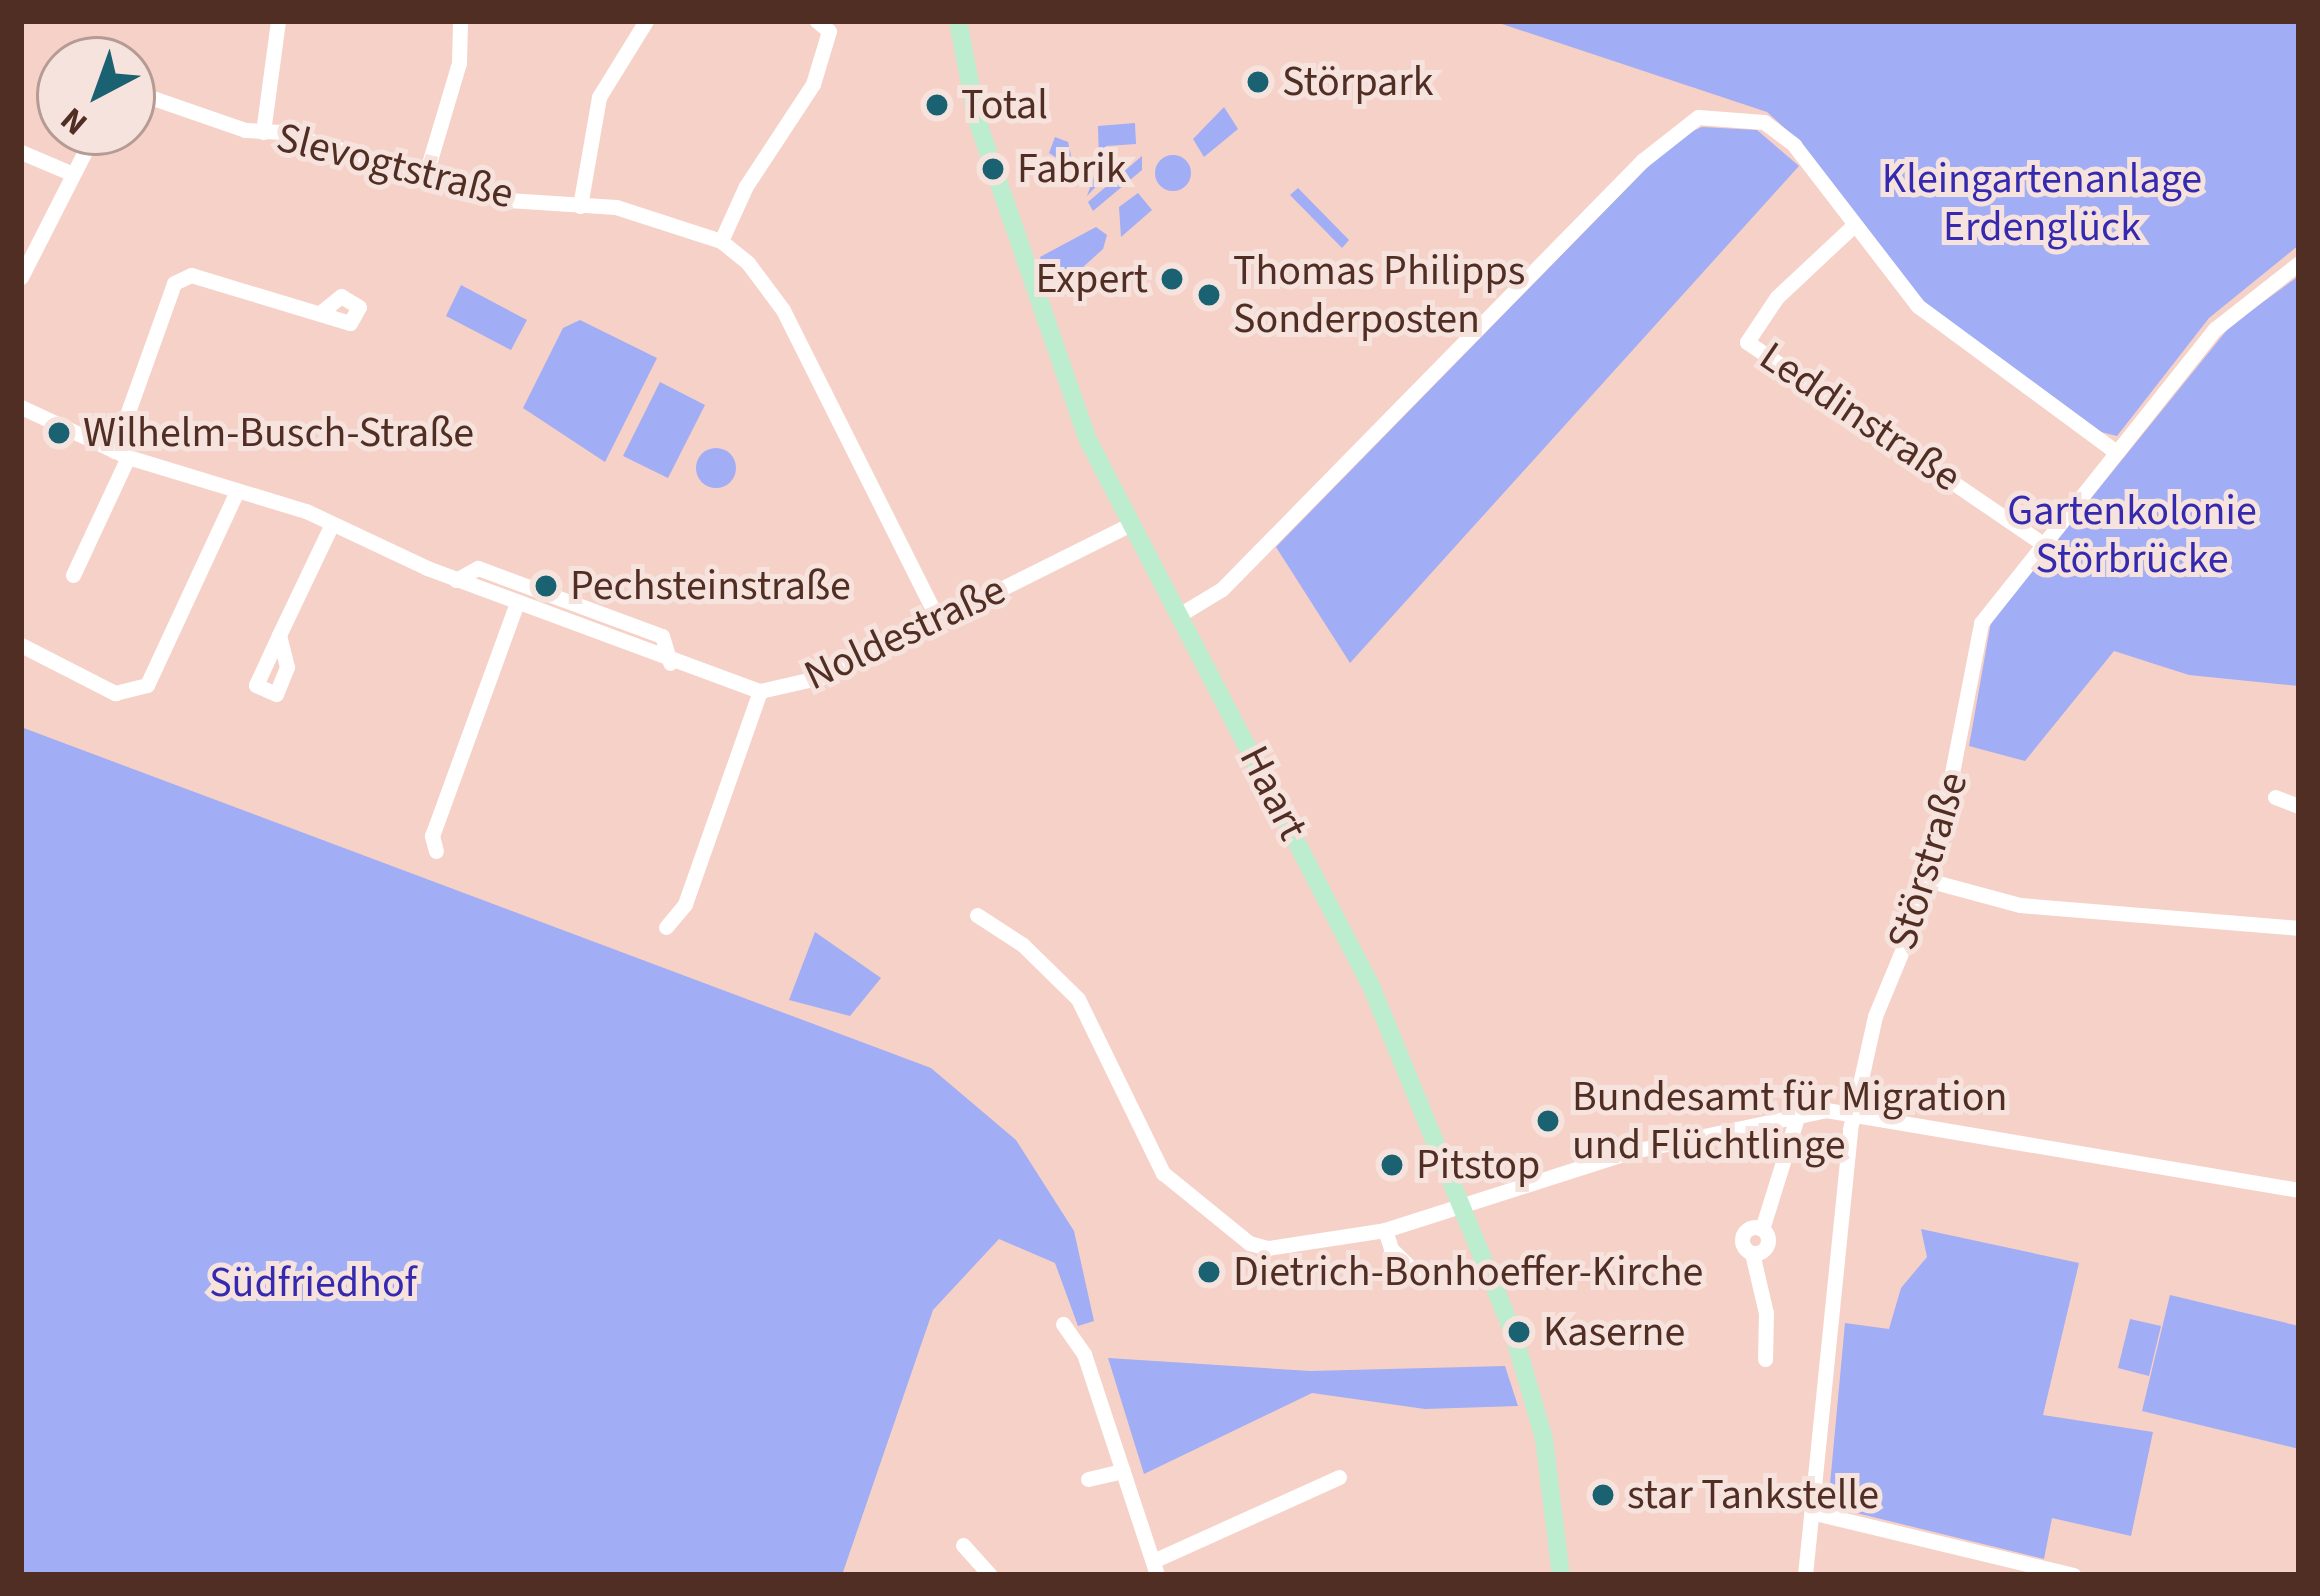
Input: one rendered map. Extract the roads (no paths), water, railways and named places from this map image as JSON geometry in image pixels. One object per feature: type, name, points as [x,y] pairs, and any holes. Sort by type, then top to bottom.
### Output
[{"type":"main road","name":"Haart","points":[[958,21],[977,120],[1058,369],[1131,524],[1371,986],[1464,1210],[1538,1416],[1561,1575]]},
{"type":"street","points":[[263,131],[278,21]]},
{"type":"street","points":[[425,177],[460,63],[460,21]]},
{"type":"street","points":[[580,206],[599,97],[646,21]]},
{"type":"street","points":[[721,242],[746,186],[813,84],[829,26]]},
{"type":"street","name":"Slevogtstraße","points":[[156,99],[507,200],[648,215],[721,242],[748,263],[783,310],[938,620]]},
{"type":"street","points":[[1179,615],[1222,589],[1673,131],[1698,117],[1740,116],[1764,122],[1794,145],[1918,306],[2115,451]]},
{"type":"street","points":[[21,152],[73,174]]},
{"type":"street","points":[[21,277],[82,156]]},
{"type":"street","name":"Leddinstraße","points":[[1854,225],[1777,297],[1747,342],[2042,543]]},
{"type":"street","name":"Störstraße","points":[[1805,1575],[1855,1110],[1875,1016],[1931,881],[1961,754],[1976,637],[2042,543],[2215,328],[2299,262]]},
{"type":"street","points":[[73,574],[121,454],[174,284],[191,275],[322,312]]},
{"type":"street","name":"Noldestraße","points":[[21,407],[121,454],[332,524],[456,580],[670,663],[760,691],[826,676],[1131,524]]},
{"type":"street","points":[[21,433],[36,418]]},
{"type":"street","points":[[21,644],[115,693],[146,685],[235,495]]},
{"type":"street","points":[[279,635],[332,524]]},
{"type":"street","name":"Noldestraße","points":[[456,580],[478,568],[662,636],[670,663]]},
{"type":"street","points":[[436,851],[432,836],[517,603]]},
{"type":"street","points":[[666,927],[685,904],[760,691]]},
{"type":"street","points":[[2275,797],[2299,806]]},
{"type":"street","points":[[1931,881],[2020,905],[2299,928]]},
{"type":"street","points":[[977,915],[1023,945],[1078,999],[1163,1172],[1204,1209],[1268,1248],[1385,1230],[1464,1210],[1629,1152],[1798,1114],[1855,1110],[2299,1190]]},
{"type":"street","points":[[1765,1359],[1766,1312],[1752,1253],[1767,1246],[1762,1229],[1798,1114]]},
{"type":"street","points":[[1385,1230],[1391,1249],[1415,1272]]},
{"type":"street","points":[[1063,1324],[1084,1354],[1155,1568],[1339,1477]]},
{"type":"street","points":[[1088,1479],[1123,1471]]},
{"type":"street","points":[[1815,1513],[2074,1575]]},
{"type":"street","points":[[963,1546],[990,1575]]},
{"type":"place","name":"Störpark","points":[[1258,82]]},
{"type":"place","name":"Total","points":[[937,105]]},
{"type":"place","name":"Fabrik","points":[[993,169]]},
{"type":"place","name":"Expert","points":[[1172,279]]},
{"type":"place","name":"Thomas Philipps Sonderposten","points":[[1209,295]]},
{"type":"place","name":"Wilhelm-Busch-Straße","points":[[59,433]]},
{"type":"place","name":"Pechsteinstraße","points":[[546,586]]},
{"type":"place","name":"Bundesamt für Migration und Flüchtlinge","points":[[1548,1121]]},
{"type":"place","name":"Pitstop","points":[[1392,1165]]},
{"type":"place","name":"Dietrich-Bonhoeffer-Kirche","points":[[1209,1272]]},
{"type":"place","name":"Kaserne","points":[[1519,1332]]},
{"type":"place","name":"star Tankstelle","points":[[1603,1495]]},
{"type":"park label","name":"Kleingartenanlage Erdenglück","points":[[2042,203]]},
{"type":"park label","name":"Gartenkolonie Störbrücke","points":[[2132,535]]},
{"type":"park label","name":"Südfriedhof","points":[[313,1283]]}]
